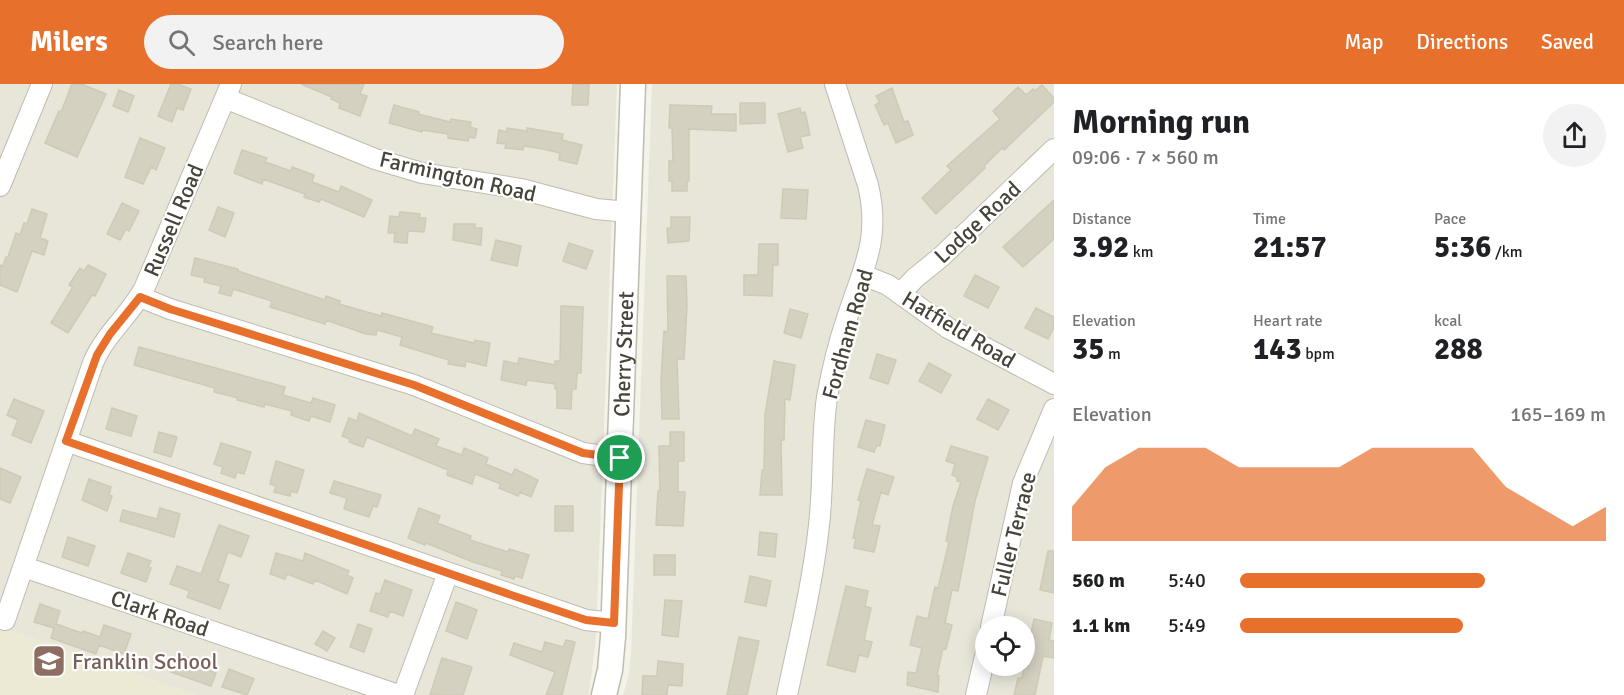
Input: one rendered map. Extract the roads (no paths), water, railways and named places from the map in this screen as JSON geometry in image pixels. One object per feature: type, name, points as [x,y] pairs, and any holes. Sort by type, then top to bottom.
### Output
[{"type":"street","points":[[0,186],[42,84]]},
{"type":"street","name":"Cherry Street","points":[[604,695],[610,670],[614,623],[633,84]]},
{"type":"street","name":"Fordham Road","points":[[787,695],[816,552],[822,492],[823,430],[829,390],[841,336],[870,248],[873,226],[872,202],[866,177],[835,84]]},
{"type":"street","name":"Farmington Road","points":[[228,91],[375,159],[422,173],[521,189],[596,209],[628,212]]},
{"type":"street","name":"Russell Road","points":[[6,620],[97,355],[110,334],[140,297],[228,91]]},
{"type":"street","name":"Lodge Road","points":[[900,294],[912,280],[941,256],[1054,149]]},
{"type":"street","name":"Hatfield Road","points":[[863,274],[888,285],[948,328],[1054,384]]},
{"type":"street","points":[[140,297],[170,309],[414,385],[583,453],[620,458]]},
{"type":"street","name":"Fuller Terrace","points":[[993,616],[1023,483],[1054,409]]},
{"type":"street","points":[[66,441],[586,620],[614,623]]},
{"type":"street","name":"Clark Road","points":[[24,567],[398,695]]},
{"type":"street","points":[[403,695],[448,573]]},
{"type":"street","points":[[976,695],[980,676]]},
{"type":"place","name":"Franklin School","points":[[49,661]]}]
